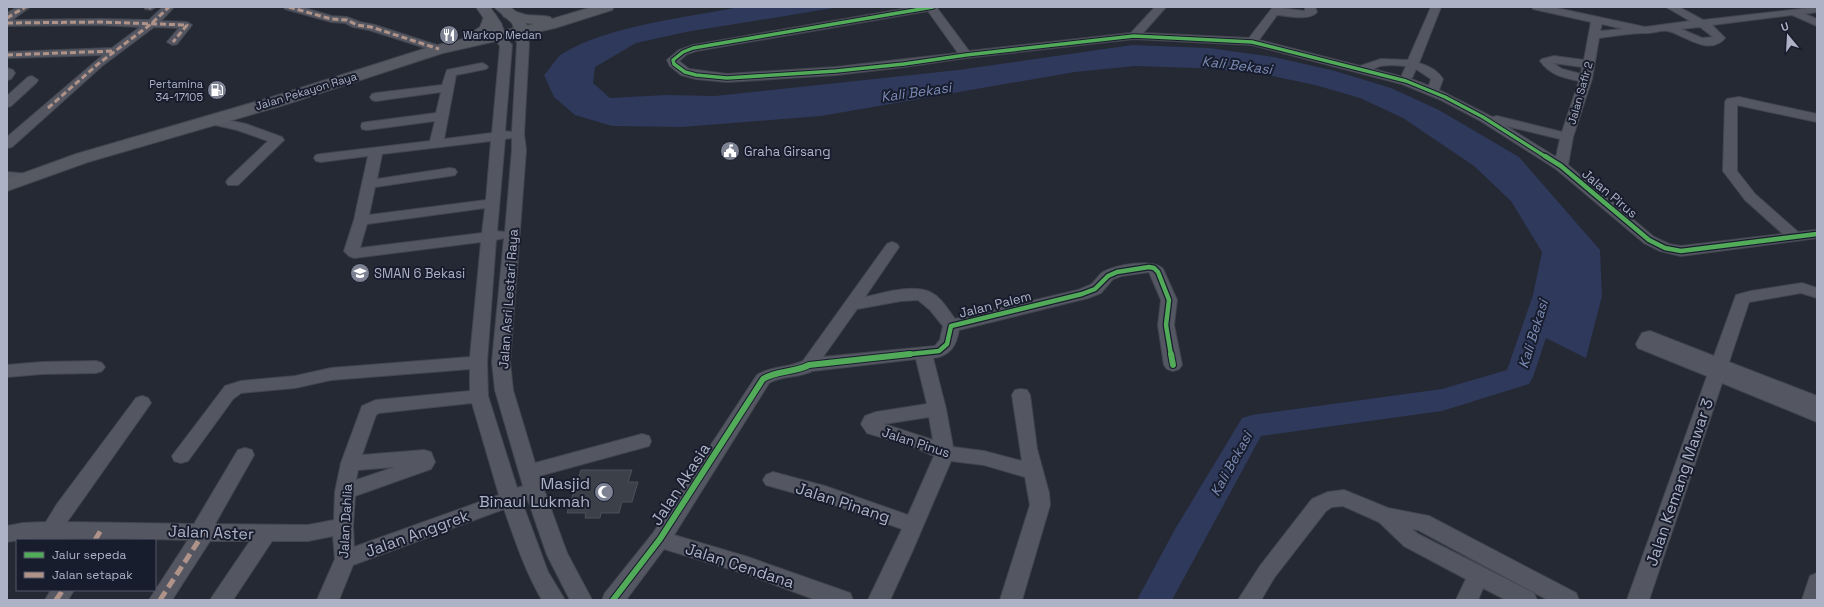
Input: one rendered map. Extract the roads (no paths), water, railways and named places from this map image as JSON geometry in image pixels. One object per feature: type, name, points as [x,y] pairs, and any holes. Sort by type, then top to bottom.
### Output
[{"type":"main road","name":"Jalan Pekayon Raya","points":[[7,185],[25,177],[82,158],[285,99],[439,49],[457,45],[491,21],[521,31],[607,7]]},
{"type":"main road","points":[[508,13],[526,19],[536,20],[572,18]]},
{"type":"main road","points":[[491,21],[504,22],[508,13]]},
{"type":"main road","points":[[508,13],[519,21],[521,31]]},
{"type":"street","points":[[7,18],[25,7]]},
{"type":"street","points":[[7,144],[115,51],[151,24],[169,7]]},
{"type":"street","points":[[289,7],[331,19],[347,20],[357,25],[378,29],[439,49]]},
{"type":"street","points":[[932,7],[966,55]]},
{"type":"street","name":"Jalan Pirus","points":[[932,7],[693,48],[679,55],[673,60],[674,64],[685,72],[696,75],[727,78],[836,71],[904,64],[966,55],[1134,36],[1252,42],[1406,80],[1433,91],[1483,117],[1561,166],[1649,240],[1665,248],[1681,251],[1817,234]]},
{"type":"street","points":[[1134,36],[1161,7]]},
{"type":"street","points":[[1252,42],[1276,10],[1306,14],[1312,12],[1310,7]]},
{"type":"street","points":[[1406,80],[1436,7]]},
{"type":"street","points":[[1537,7],[1645,30]]},
{"type":"street","points":[[1671,7],[1701,23],[1717,34],[1719,38],[1715,41],[1708,42],[1671,28]]},
{"type":"street","points":[[1783,7],[1817,23]]},
{"type":"street","points":[[1593,35],[1671,28],[1817,9]]},
{"type":"street","name":"Jalan Safir 2","points":[[1561,166],[1567,137],[1586,79],[1597,19]]},
{"type":"street","points":[[491,21],[506,45],[506,52],[515,48],[522,50]]},
{"type":"street","points":[[7,22],[100,22],[187,25],[173,42]]},
{"type":"street","name":"Jalan Asri Lestari Raya","points":[[521,31],[523,44],[520,80],[518,134],[519,150],[501,362],[504,390],[531,481],[557,555],[581,600]]},
{"type":"street","points":[[7,55],[115,51]]},
{"type":"street","name":"Jalan Asri Lestari Raya","points":[[506,52],[502,82],[493,204],[478,362],[479,396],[511,500],[540,577],[554,600]]},
{"type":"street","points":[[1586,79],[1556,70],[1546,61],[1554,59],[1589,64]]},
{"type":"street","points":[[1363,69],[1383,62],[1412,65],[1433,73],[1437,79],[1433,91]]},
{"type":"street","points":[[436,144],[447,88],[452,72],[482,68]]},
{"type":"street","points":[[7,72],[9,73],[7,76]]},
{"type":"street","points":[[7,103],[32,80]]},
{"type":"street","points":[[502,82],[520,80]]},
{"type":"street","points":[[376,97],[447,88]]},
{"type":"street","points":[[1794,236],[1747,193],[1730,171],[1731,102],[1738,100],[1817,118]]},
{"type":"street","points":[[367,126],[442,116]]},
{"type":"street","points":[[1483,117],[1567,137]]},
{"type":"street","points":[[210,120],[241,127],[277,140],[233,182]]},
{"type":"street","points":[[321,158],[518,134]]},
{"type":"street","points":[[376,152],[361,220],[352,251],[356,254],[512,234]]},
{"type":"street","points":[[368,184],[450,172]]},
{"type":"street","points":[[7,176],[25,177]]},
{"type":"street","points":[[361,220],[493,204]]},
{"type":"street","points":[[809,365],[892,247]]},
{"type":"street","name":"Jalan Palem","points":[[763,379],[769,376],[802,369],[809,365],[923,353],[943,349],[948,342],[951,326],[1082,294],[1095,289],[1108,276],[1117,272],[1149,267],[1154,268],[1158,272],[1169,300],[1170,307],[1166,325],[1174,365]]},
{"type":"street","points":[[485,287],[507,284]]},
{"type":"street","name":"Jalan Kemang Mawar 3","points":[[1638,600],[1742,299],[1751,296],[1812,289]]},
{"type":"street","points":[[852,305],[912,294],[923,296],[940,311],[951,326]]},
{"type":"street","points":[[1649,342],[1717,369],[1817,403]]},
{"type":"street","points":[[879,600],[945,453],[937,409],[923,353]]},
{"type":"street","points":[[181,456],[228,394],[235,388],[295,382],[331,374],[478,362]]},
{"type":"street","points":[[7,372],[42,368],[96,367]]},
{"type":"street","points":[[1717,369],[1817,415]]},
{"type":"street","name":"Jalan Akasia","points":[[613,600],[660,539],[763,379]]},
{"type":"street","points":[[1011,600],[1040,505],[1039,492],[1032,468],[1021,395]]},
{"type":"street","name":"Jalan Dahlia","points":[[328,600],[345,559],[343,526],[345,492],[350,463],[366,414],[370,409],[479,396]]},
{"type":"street","points":[[52,531],[64,510],[142,403]]},
{"type":"street","name":"Jalan Pinus","points":[[937,409],[876,419],[871,421],[870,424],[872,428],[920,442],[945,453],[984,458],[1032,468]]},
{"type":"street","points":[[492,442],[516,433]]},
{"type":"street","name":"Jalan Anggrek","points":[[345,559],[511,500],[531,481],[642,441]]},
{"type":"street","points":[[160,600],[202,531],[245,455]]},
{"type":"street","points":[[345,492],[426,462],[424,457],[350,463]]},
{"type":"street","name":"Jalan Pinang","points":[[772,480],[825,494],[913,525]]},
{"type":"street","points":[[1249,600],[1267,572],[1319,505],[1328,500],[1344,498],[1386,516],[1422,522],[1568,600]]},
{"type":"street","points":[[1386,516],[1411,540],[1526,600]]},
{"type":"street","name":"Jalan Aster","points":[[7,534],[23,531],[52,531],[98,535],[202,531],[308,533],[343,526]]},
{"type":"street","points":[[221,600],[268,533]]},
{"type":"street","name":"Jalan Cendana","points":[[660,539],[748,566],[842,600]]},
{"type":"street","points":[[1467,600],[1479,575]]},
{"type":"street","points":[[1813,600],[1817,582]]},
{"type":"street","points":[[56,600],[61,591]]},
{"type":"water","points":[[740,7],[840,7],[686,32],[636,43],[595,67],[593,83],[610,98],[666,95],[715,96],[958,70],[1132,45],[1209,48],[1274,57],[1335,71],[1391,88],[1439,110],[1519,157],[1600,250],[1602,296],[1586,358],[1526,328],[1542,252],[1511,201],[1474,166],[1403,118],[1360,98],[1315,85],[1258,73],[1198,68],[1135,66],[1075,72],[821,116],[682,127],[612,126],[575,115],[554,97],[544,75],[562,54],[580,44],[601,36],[624,29]]},
{"type":"waterway","name":"Kali Bekasi","points":[[1154,600],[1252,426],[1442,400],[1519,377],[1544,305],[1545,298]]},
{"type":"place","name":"Warkop Medan","points":[[449,35]]},
{"type":"place","name":"Pertamina 34-17105","points":[[217,90]]},
{"type":"place","name":"Graha Girsang","points":[[730,151]]},
{"type":"place","name":"SMAN 6 Bekasi","points":[[360,273]]},
{"type":"place","name":"Masjid Binaul Lukmah","points":[[604,492]]}]
